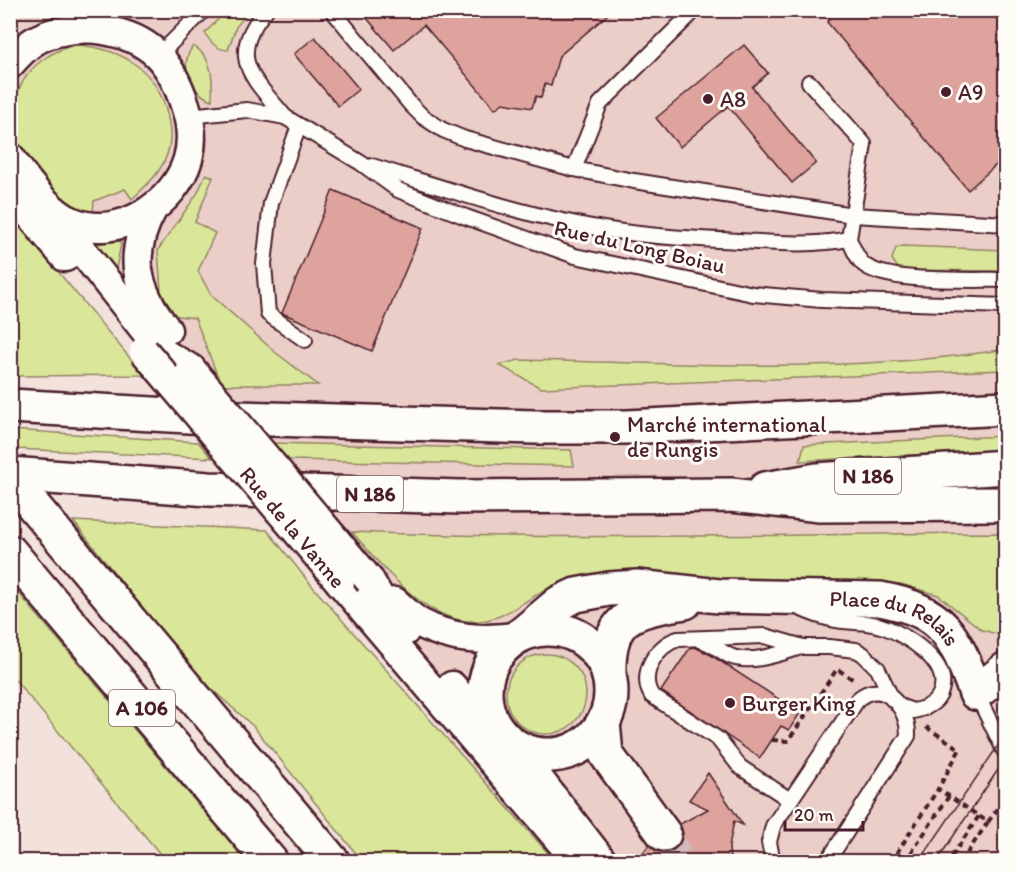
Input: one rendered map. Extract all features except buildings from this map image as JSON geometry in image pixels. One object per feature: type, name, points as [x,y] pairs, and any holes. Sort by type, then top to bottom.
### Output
[{"type":"main road","points":[[10,406],[206,417],[535,427],[627,427],[1005,408]]},
{"type":"main road","name":"N 186","points":[[10,476],[209,489],[460,497],[731,495],[817,480],[1005,467]]},
{"type":"main road","name":"A 106","points":[[10,476],[333,861]]},
{"type":"main road","points":[[731,495],[820,505],[1005,504]]},
{"type":"main road","name":"A 106","points":[[12,554],[272,861]]},
{"type":"main road","name":"Place du Relais","points":[[520,636],[560,603],[590,591],[637,587],[719,596],[880,598],[906,603],[939,622],[959,647],[976,693]]},
{"type":"main road","name":"Place du Relais","points":[[609,676],[609,651],[612,638],[624,620],[644,609],[719,596]]},
{"type":"main road","points":[[540,629],[558,629],[576,635],[591,645],[602,659],[609,676],[611,692],[609,708],[603,723],[578,747],[561,753],[544,754],[527,751],[505,737],[490,716],[485,701],[485,685],[489,668],[497,654],[508,642],[540,629]]},
{"type":"main road","points":[[976,693],[1005,669]]},
{"type":"main road","points":[[603,723],[606,754],[664,834]]},
{"type":"street","points":[[10,64],[19,54],[22,34],[97,29],[132,38],[159,55],[171,69],[189,116],[191,139],[188,158],[174,187],[153,208],[137,218],[103,226],[87,226],[72,222],[51,208]]},
{"type":"street","points":[[13,170],[51,208],[163,353],[191,369]]},
{"type":"street","name":"Rue de la Vanne","points":[[13,170],[144,351],[578,861]]},
{"type":"street","points":[[153,208],[139,238],[137,253],[140,282],[150,308],[178,345],[191,369],[370,581],[419,623],[445,634],[490,640],[520,636]]},
{"type":"street","points":[[370,581],[387,610],[470,708],[505,737],[603,861]]},
{"type":"lane","points":[[73,10],[97,29]]},
{"type":"lane","points":[[159,55],[204,10]]},
{"type":"lane","points":[[266,10],[249,36],[246,46],[247,69],[285,117]]},
{"type":"lane","points":[[332,10],[411,105],[436,126],[465,139],[574,169],[634,181],[853,215],[1005,224]]},
{"type":"lane","points":[[574,169],[600,104],[695,10]]},
{"type":"lane","points":[[809,82],[864,144],[849,239],[863,264],[875,271],[905,277],[1005,280]]},
{"type":"lane","name":"Rue du Long Boiau","points":[[189,116],[247,110],[285,117],[361,163],[398,190],[466,218],[575,256],[753,294],[822,300],[1005,306]]},
{"type":"lane","points":[[299,126],[271,203],[264,264],[268,314],[305,340]]},
{"type":"lane","points":[[361,163],[539,215],[610,230],[700,239],[775,243],[834,242],[849,239]]},
{"type":"lane","points":[[770,596],[821,618],[881,626],[895,631],[922,649],[939,667],[943,685],[936,701],[919,710],[909,711],[888,695],[876,690],[858,699],[773,826],[769,842],[773,861]]},
{"type":"lane","points":[[790,800],[740,767],[718,739],[652,696],[648,690],[646,674],[663,646],[678,639],[765,636],[803,647],[846,648],[863,654],[878,669],[906,718],[908,729],[906,741],[827,861]]},
{"type":"lane","points":[[693,639],[704,640],[731,656],[742,658],[769,657],[803,647]]},
{"type":"lane","name":"Place du Relais","points":[[976,693],[1003,748]]},
{"type":"lane","points":[[769,842],[774,856],[780,861]]},
{"type":"path","points":[[772,740],[788,741],[837,669],[856,682]]},
{"type":"path","points":[[891,861],[938,789],[960,749],[922,725]]},
{"type":"path","points":[[938,789],[988,822]]},
{"type":"path","points":[[904,861],[949,796]]},
{"type":"path","points":[[961,861],[1001,804],[1005,808]]},
{"type":"path","points":[[948,861],[979,816]]},
{"type":"shaded area","name":"Marché international de Rungis","points":[[10,11],[1005,11],[1005,861],[586,861],[11,181]]},
{"type":"green space","points":[[226,11],[249,11],[236,27],[228,50],[215,45],[205,33]]},
{"type":"green space","points":[[76,45],[107,50],[133,62],[144,71],[160,95],[170,131],[166,158],[149,183],[132,199],[125,189],[94,201],[93,213],[72,207],[51,193],[20,149],[13,114],[16,97],[31,70],[44,59]]},
{"type":"green space","points":[[193,46],[200,50],[208,62],[212,77],[212,100],[197,91],[189,77],[187,61]]},
{"type":"green space","points":[[206,174],[213,177],[195,222],[215,233],[198,271],[211,295],[275,352],[318,385],[221,385],[195,318],[170,315],[161,291],[158,250],[197,194]]},
{"type":"green space","points":[[11,215],[144,375],[11,376]]},
{"type":"green space","points":[[120,241],[121,244],[115,273],[89,245]]},
{"type":"green space","points":[[903,246],[1005,250],[1005,271],[899,270],[892,259],[896,248]]},
{"type":"green space","points":[[1006,349],[1005,370],[541,388],[499,365],[519,360],[701,365],[824,365],[946,357]]},
{"type":"green space","points":[[11,430],[198,442],[212,458],[15,449],[11,444]]},
{"type":"green space","points":[[1005,436],[1005,450],[800,461],[804,445]]},
{"type":"green space","points":[[270,443],[571,450],[574,466],[290,460]]},
{"type":"green space","points":[[73,521],[267,530],[312,586],[555,861],[362,861],[254,727],[196,675]]},
{"type":"green space","points":[[352,532],[597,537],[1005,533],[1005,636],[982,630],[938,595],[901,584],[586,582],[584,576],[541,592],[497,617],[475,621],[454,618],[434,610],[397,582]]},
{"type":"green space","points":[[11,584],[246,861],[166,861],[11,675]]},
{"type":"green space","points":[[546,654],[561,657],[574,666],[583,679],[586,694],[583,709],[574,722],[561,731],[546,734],[531,731],[518,722],[509,709],[506,694],[509,679],[518,666],[531,657]]},
{"type":"tunnel","points":[[664,834],[683,862]]},
{"type":"tram line","points":[[919,862],[1006,734]]},
{"type":"tram line","points":[[936,862],[1006,758]]},
{"type":"place","name":"A9","points":[[946,92]]},
{"type":"place","name":"A8","points":[[708,99]]},
{"type":"place","name":"Marché international de Rungis","points":[[615,437]]},
{"type":"place","name":"Burger King","points":[[730,703]]}]
